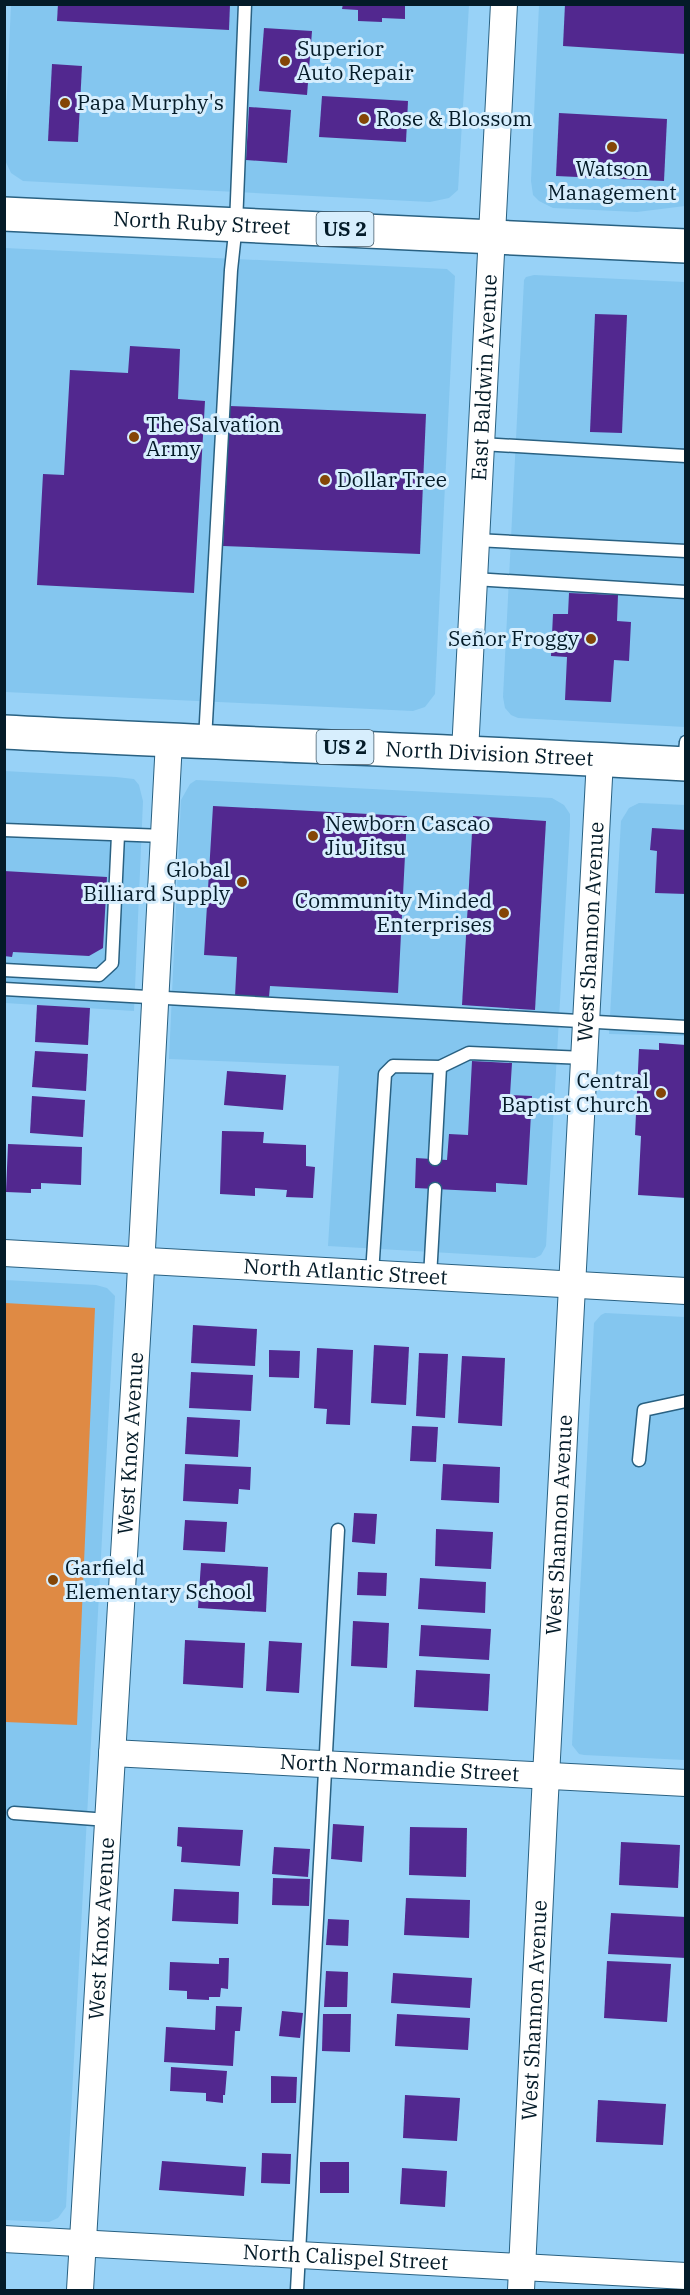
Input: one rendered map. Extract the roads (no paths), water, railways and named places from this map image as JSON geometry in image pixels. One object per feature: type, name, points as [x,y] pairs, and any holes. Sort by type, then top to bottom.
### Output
[{"type":"main road","name":"North Ruby Street","points":[[4,214],[686,246]]},
{"type":"main road","name":"North Division Street","points":[[4,732],[600,759],[685,756]]},
{"type":"street","name":"East Baldwin Avenue","points":[[465,752],[504,4]]},
{"type":"street","name":"West Knox Avenue","points":[[80,2290],[141,1261],[169,741]]},
{"type":"street","name":"West Shannon Avenue","points":[[522,2279],[546,1776],[600,759]]},
{"type":"street","name":"North Atlantic Street","points":[[4,1253],[686,1291]]},
{"type":"street","name":"North Normandie Street","points":[[112,1753],[686,1783]]},
{"type":"street","name":"North Calispel Street","points":[[4,2239],[299,2255],[522,2279],[686,2276]]},
{"type":"lane","points":[[205,742],[231,270],[236,224],[244,4]]},
{"type":"lane","points":[[481,444],[686,456]]},
{"type":"lane","points":[[476,540],[686,551]]},
{"type":"lane","points":[[474,579],[686,592]]},
{"type":"lane","points":[[4,830],[164,836]]},
{"type":"lane","points":[[4,970],[99,975],[112,963],[118,835]]},
{"type":"lane","points":[[4,989],[686,1027]]},
{"type":"lane","points":[[372,1274],[385,1074],[393,1066],[440,1067],[469,1053],[585,1058]]},
{"type":"lane","points":[[435,1159],[440,1067]]},
{"type":"lane","points":[[430,1277],[435,1189]]},
{"type":"lane","points":[[639,1460],[644,1410],[686,1401]]},
{"type":"lane","points":[[297,2290],[338,1530]]},
{"type":"lane","points":[[15,1813],[108,1820]]},
{"type":"place","name":"Superior Auto Repair","points":[[285,61]]},
{"type":"place","name":"Papa Murphy's","points":[[65,103]]},
{"type":"place","name":"Rose & Blossom","points":[[364,119]]},
{"type":"place","name":"Watson Management","points":[[612,147]]},
{"type":"place","name":"The Salvation Army","points":[[134,437]]},
{"type":"place","name":"Dollar Tree","points":[[325,480]]},
{"type":"place","name":"Señor Froggy","points":[[591,639]]},
{"type":"place","name":"Newborn Cascao Jiu Jitsu","points":[[313,836]]},
{"type":"place","name":"Global Billiard Supply","points":[[242,882]]},
{"type":"place","name":"Community Minded Enterprises","points":[[504,913]]},
{"type":"place","name":"Central Baptist Church","points":[[661,1093]]},
{"type":"place","name":"Garfield Elementary School","points":[[53,1580]]}]
